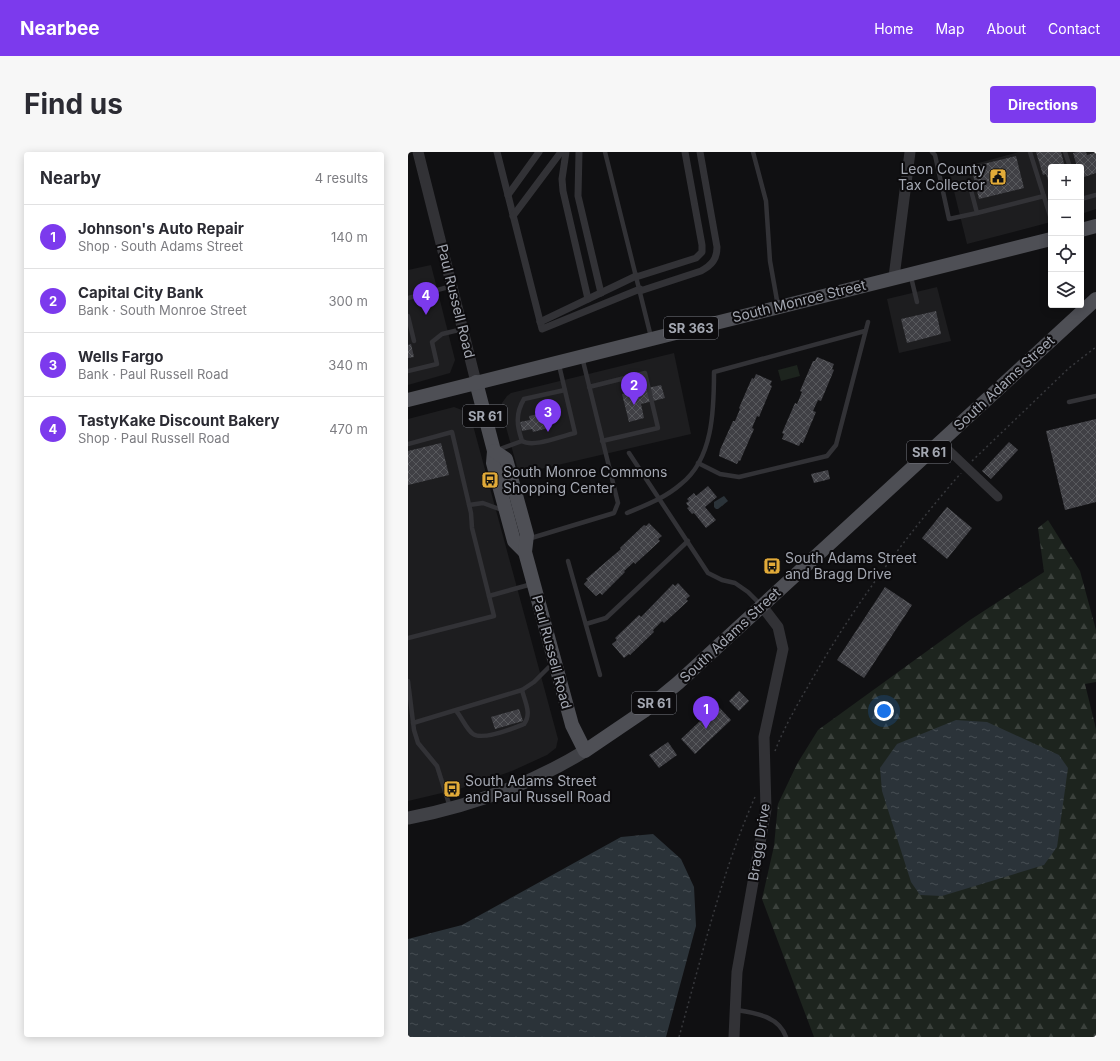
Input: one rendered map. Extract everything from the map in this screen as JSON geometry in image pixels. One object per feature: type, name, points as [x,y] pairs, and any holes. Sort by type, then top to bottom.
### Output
[{"type":"main road","points":[[1084,229],[1096,226]]},
{"type":"main road","name":"South Monroe Street","points":[[408,400],[558,361],[1048,240]]},
{"type":"main road","name":"South Adams Street","points":[[408,818],[450,808],[512,788],[554,769],[585,751],[644,711],[678,683],[1096,299]]},
{"type":"main road","name":"Paul Russell Road","points":[[476,382],[494,451],[493,463],[514,541],[526,546]]},
{"type":"main road","name":"Paul Russell Road","points":[[494,451],[506,459],[527,535],[526,546],[533,584],[572,725],[585,751]]},
{"type":"street","name":"Paul Russell Road","points":[[418,152],[476,382]]},
{"type":"street","points":[[497,152],[542,329],[640,290],[709,267],[717,255],[717,247],[700,152]]},
{"type":"street","points":[[508,195],[539,152]]},
{"type":"street","points":[[513,216],[561,152]]},
{"type":"street","points":[[566,152],[562,179],[563,190],[588,299]]},
{"type":"street","points":[[579,152],[577,182],[578,196],[601,293]]},
{"type":"street","points":[[540,322],[636,276],[696,258],[702,252],[685,152]]},
{"type":"street","points":[[894,277],[910,152]]},
{"type":"street","points":[[940,442],[998,497]]},
{"type":"street","name":"Bragg Drive","points":[[734,1037],[734,1010],[737,972],[766,809],[764,737],[783,649],[778,627],[762,606]]},
{"type":"lane","points":[[605,152],[652,338]]},
{"type":"lane","points":[[753,152],[766,201],[770,261],[778,306]]},
{"type":"lane","points":[[932,152],[935,155],[949,219],[1044,196]]},
{"type":"lane","points":[[1030,152],[1048,209]]},
{"type":"lane","points":[[1065,152],[1069,164]]},
{"type":"lane","points":[[971,190],[977,212]]},
{"type":"lane","points":[[1084,198],[1096,195]]},
{"type":"lane","points":[[910,273],[917,302]]},
{"type":"lane","points":[[408,298],[452,286]]},
{"type":"lane","points":[[408,316],[414,341]]},
{"type":"lane","points":[[698,463],[720,474],[739,477],[827,456],[836,446],[868,322]]},
{"type":"lane","points":[[408,371],[437,364],[432,342],[442,334],[463,329]]},
{"type":"lane","points":[[627,513],[660,499],[682,484],[703,456],[708,437],[712,410],[714,372],[865,331]]},
{"type":"lane","points":[[526,546],[614,513],[618,503],[581,356]]},
{"type":"lane","points":[[558,361],[565,390],[575,433],[534,444],[526,444],[522,441],[517,424],[519,407],[524,399],[565,390]]},
{"type":"lane","points":[[589,387],[645,373],[658,428],[602,441]]},
{"type":"lane","points":[[1069,402],[1096,396]]},
{"type":"lane","points":[[408,444],[452,432],[469,505],[472,528],[494,616],[408,638]]},
{"type":"lane","points":[[494,451],[522,441]]},
{"type":"lane","points":[[629,453],[708,573],[722,580],[735,583],[748,592],[762,606]]},
{"type":"lane","points":[[469,505],[483,503],[491,505],[506,513]]},
{"type":"lane","points":[[586,624],[606,618],[688,541]]},
{"type":"lane","points":[[568,561],[600,675]]},
{"type":"lane","points":[[489,596],[533,584]]},
{"type":"lane","points":[[413,724],[457,712],[522,690],[534,682],[555,661]]},
{"type":"lane","points":[[408,681],[413,724],[418,743],[437,766],[450,808]]},
{"type":"lane","points":[[457,712],[472,734],[477,737],[524,724],[528,720],[529,713],[522,690]]},
{"type":"lane","points":[[734,1010],[759,1014],[775,1022],[784,1030],[786,1037]]},
{"type":"path","points":[[773,756],[817,670],[874,581],[931,508],[966,467],[990,442],[1070,368],[1096,347]]},
{"type":"path","points":[[679,1037],[712,920],[745,821],[756,794]]},
{"type":"shaded area","points":[[1019,152],[1096,152],[1096,209],[1084,213],[1084,164],[1048,164],[1048,223],[967,244],[949,171]]},
{"type":"shaded area","points":[[431,265],[455,360],[450,373],[408,385],[408,270]]},
{"type":"shaded area","points":[[937,287],[951,341],[899,353],[887,299]]},
{"type":"shaded area","points":[[674,353],[691,434],[519,474],[501,409],[502,403],[507,396],[511,393]]},
{"type":"shaded area","points":[[454,407],[467,412],[471,418],[558,739],[556,748],[547,755],[512,771],[459,789],[408,801],[408,419]]},
{"type":"green space","points":[[797,365],[800,376],[781,381],[778,370]]},
{"type":"green space","points":[[1048,520],[1080,571],[1096,630],[1096,682],[1085,684],[1096,729],[1096,1037],[814,1037],[762,899],[774,846],[778,804],[797,764],[818,730],[970,620],[1044,572],[1038,528]]},
{"type":"water","points":[[724,496],[728,501],[716,509],[714,507],[714,502]]},
{"type":"water","points":[[956,720],[987,722],[1059,755],[1068,768],[1057,847],[1044,865],[942,896],[920,895],[911,882],[882,791],[880,768],[897,744]]},
{"type":"water","points":[[653,834],[681,859],[694,887],[696,926],[666,1037],[408,1037],[408,939],[462,925],[621,837]]},
{"type":"building","points":[[1036,152],[1061,152],[1064,164],[1048,164],[1048,181],[1046,174],[1043,175]]},
{"type":"building","points":[[1086,152],[1087,155],[1094,153],[1096,154],[1096,173],[1084,177],[1084,164],[1076,164],[1073,153]]},
{"type":"building","name":"Leon County Tax Collector","points":[[1016,156],[1024,188],[979,199],[971,167]]},
{"type":"building","points":[[936,311],[941,334],[907,343],[901,319]]},
{"type":"building","points":[[411,344],[414,357],[408,358],[408,345]]},
{"type":"building","points":[[817,357],[834,364],[832,369],[834,370],[821,401],[818,400],[813,411],[816,412],[803,443],[801,442],[799,446],[782,439],[784,434],[782,433],[795,403],[797,404],[802,392],[800,391],[813,361],[815,361]]},
{"type":"building","points":[[756,374],[772,381],[770,385],[772,386],[759,417],[757,416],[752,428],[754,429],[740,461],[739,460],[737,464],[719,456],[720,450],[733,421],[735,421],[752,378],[754,379]]},
{"type":"building","points":[[661,385],[665,398],[641,404],[644,418],[629,422],[622,394]]},
{"type":"building","points":[[548,412],[552,427],[533,432],[532,429],[522,431],[520,422],[530,420],[529,416]]},
{"type":"building","points":[[1096,419],[1096,502],[1065,510],[1046,431]]},
{"type":"building","points":[[1009,442],[1018,450],[991,479],[982,471]]},
{"type":"building","points":[[441,443],[449,475],[408,485],[408,451]]},
{"type":"building","points":[[828,470],[830,479],[814,483],[811,474]]},
{"type":"building","points":[[708,486],[717,497],[705,507],[716,520],[706,528],[694,513],[692,514],[687,508],[689,507],[686,503],[689,501],[687,499],[694,493],[696,496]]},
{"type":"building","points":[[947,507],[972,528],[947,559],[922,538]]},
{"type":"building","points":[[649,523],[662,536],[658,539],[660,541],[635,564],[634,562],[624,571],[625,572],[602,595],[600,593],[596,596],[584,584],[588,580],[586,579],[621,549],[620,548],[644,525],[646,526]]},
{"type":"building","points":[[678,583],[690,596],[686,599],[688,601],[664,623],[662,621],[653,630],[654,632],[630,655],[629,654],[624,658],[612,644],[617,640],[615,638],[639,615],[641,617],[673,584],[675,586]]},
{"type":"building","points":[[885,587],[912,605],[864,678],[837,660]]},
{"type":"building","points":[[739,691],[749,701],[739,711],[729,701]]},
{"type":"building","points":[[717,705],[731,720],[695,754],[681,739]]},
{"type":"building","points":[[519,709],[523,721],[495,729],[491,717]]},
{"type":"building","points":[[668,742],[677,755],[659,768],[649,755]]},
{"type":"place","name":"Leon County Tax Collector","points":[[998,177]]},
{"type":"place","name":"TastyKake Discount Bakery","points":[[426,315]]},
{"type":"place","name":"Capital City Bank","points":[[634,405]]},
{"type":"place","name":"Wells Fargo","points":[[548,432]]},
{"type":"place","name":"South Monroe Commons Shopping Center","points":[[490,480]]},
{"type":"place","name":"South Adams Street and Bragg Drive","points":[[772,566]]},
{"type":"place","name":"Johnson's Auto Repair","points":[[706,729]]},
{"type":"place","name":"South Adams Street and Paul Russell Road","points":[[452,789]]}]
